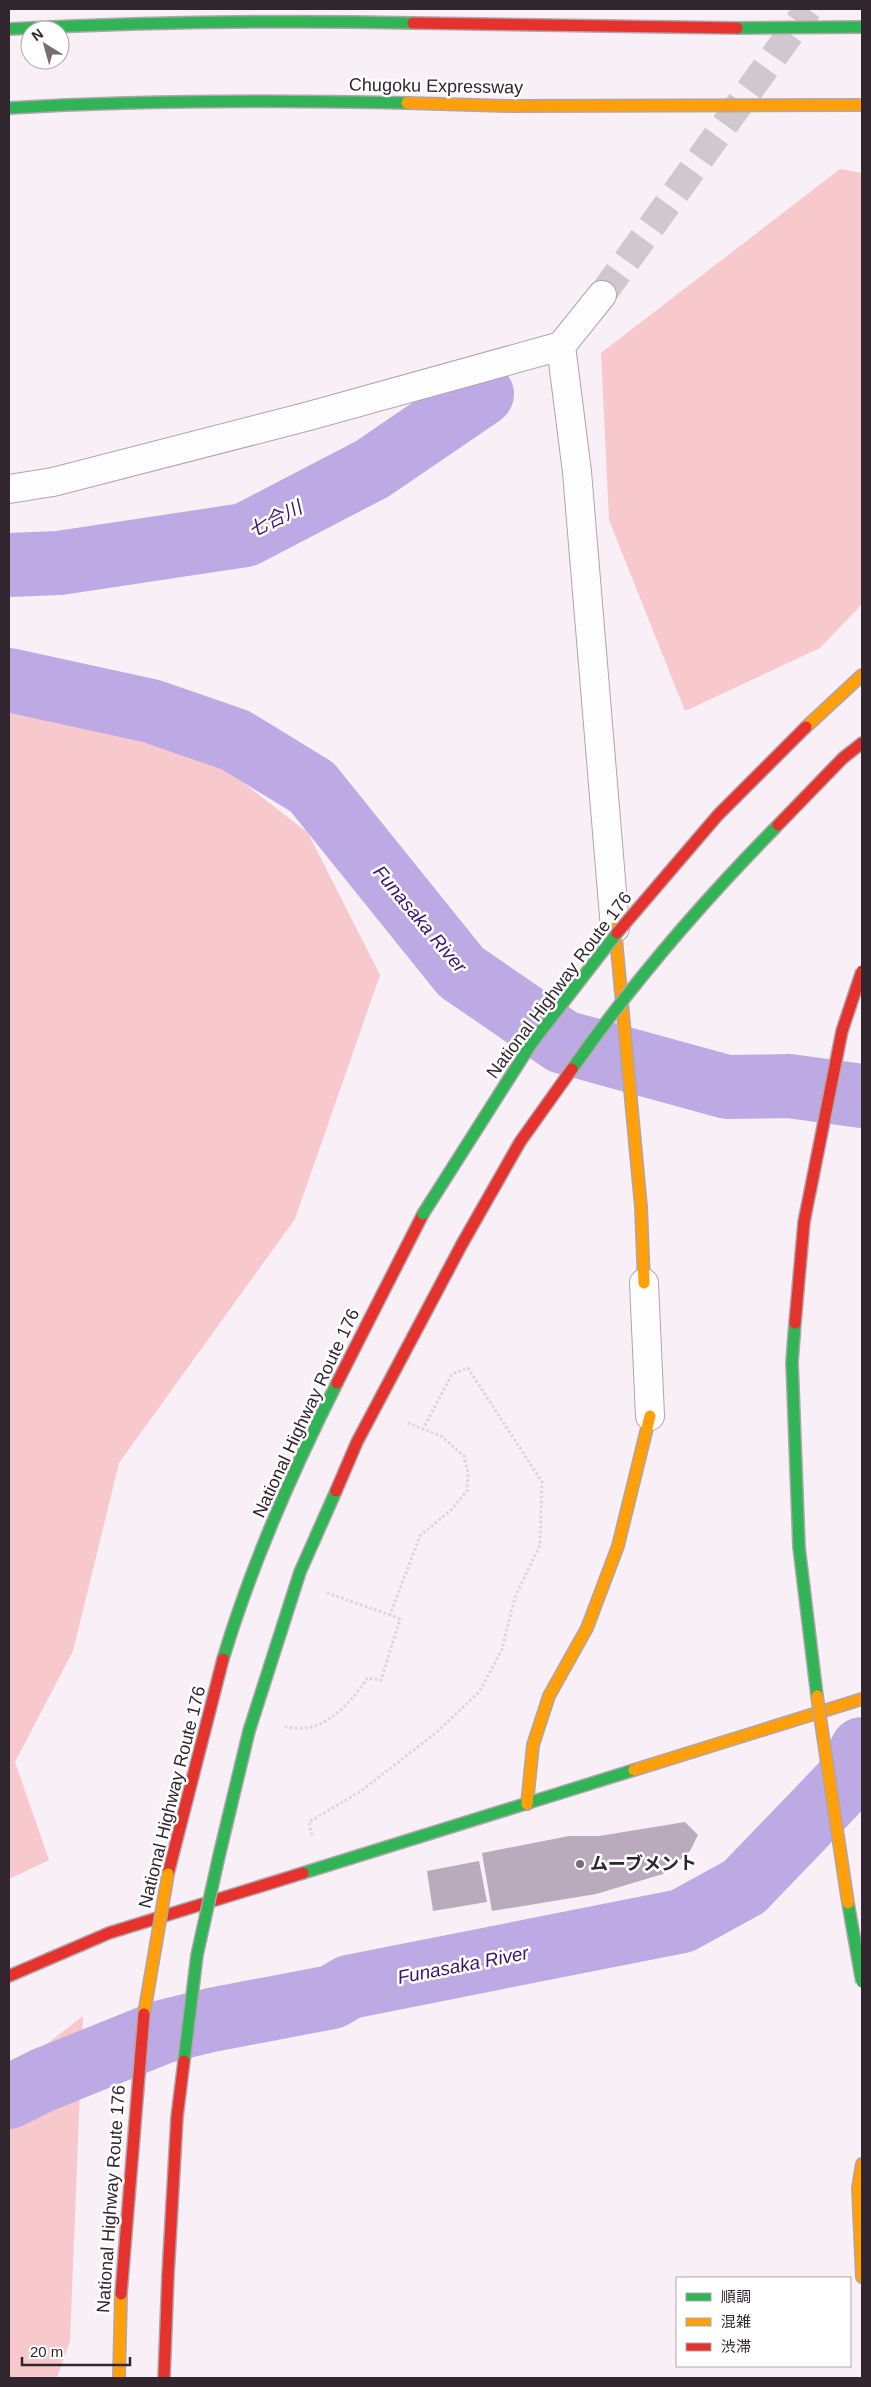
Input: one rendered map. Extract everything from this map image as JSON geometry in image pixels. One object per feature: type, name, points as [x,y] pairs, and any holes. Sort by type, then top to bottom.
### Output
[{"type":"main road","points":[[9,30],[76,24],[292,20],[510,25],[862,27]]},
{"type":"main road","name":"Chugoku Expressway","points":[[9,108],[93,103],[287,100],[507,106],[862,105]]},
{"type":"main road","name":"National Highway Route 176","points":[[119,2378],[121,2294],[143,2018],[168,1874],[204,1727],[243,1597],[290,1479],[423,1214],[532,1044],[631,915],[718,815],[806,727],[862,675]]},
{"type":"main road","points":[[164,2378],[168,2275],[179,2098],[197,1955],[249,1731],[300,1572],[357,1442],[462,1244],[520,1142],[574,1066],[656,960],[746,857],[843,758],[862,743]]},
{"type":"main road","points":[[615,928],[640,1207],[644,1283]]},
{"type":"main road","points":[[862,971],[842,1031],[804,1222],[792,1362],[799,1547],[811,1659],[849,1910],[862,1982]]},
{"type":"main road","points":[[527,1804],[533,1745],[549,1696],[586,1628],[618,1546],[650,1416]]},
{"type":"main road","points":[[9,1976],[109,1933],[862,1699]]},
{"type":"main road","points":[[862,2164],[858,2188],[862,2277]]},
{"type":"street","points":[[9,489],[53,482],[242,433],[561,346],[602,295]]},
{"type":"street","points":[[561,346],[577,472],[615,928]]},
{"type":"street","points":[[644,1283],[650,1416]]},
{"type":"path","points":[[314,1843],[309,1822],[369,1785],[437,1732],[480,1692],[502,1649],[515,1596],[540,1545],[542,1482],[468,1368],[452,1374],[423,1429]]},
{"type":"path","points":[[390,1615],[420,1536],[451,1510],[467,1491],[468,1473],[464,1456],[440,1436],[400,1420]]},
{"type":"path","points":[[284,1727],[306,1728],[329,1719],[356,1696],[367,1678],[381,1680],[400,1619],[327,1593]]},
{"type":"shaded area","points":[[840,169],[862,173],[862,604],[820,648],[685,711],[609,520],[601,353]]},
{"type":"shaded area","points":[[9,694],[137,700],[308,833],[380,975],[295,1219],[119,1463],[73,1651],[15,1762],[49,1860],[9,1879]]},
{"type":"shaded area","points":[[83,2016],[70,2341],[57,2378],[9,2378],[9,2073]]},
{"type":"building","name":"ムーブメント","points":[[685,1822],[698,1835],[690,1851],[663,1874],[596,1894],[492,1911],[482,1853],[569,1836],[599,1836]]},
{"type":"building","points":[[479,1861],[487,1902],[433,1911],[427,1871]]},
{"type":"waterway","name":"七合川","points":[[9,565],[59,563],[245,535],[372,469],[482,394]]},
{"type":"waterway","name":"Funasaka River","points":[[9,680],[151,711],[235,740],[312,787],[461,972],[563,1042],[727,1087],[789,1086],[862,1096]]},
{"type":"waterway","name":"Funasaka River","points":[[9,2097],[43,2080],[162,2032],[211,2020],[332,1997],[349,1987],[682,1921],[744,1887],[845,1782],[862,1749]]},
{"type":"tunnel","points":[[602,295],[808,9]]},
{"type":"traffic: fast","points":[[9,29],[211,22],[413,23]]},
{"type":"traffic: fast","points":[[737,28],[862,27]]},
{"type":"traffic: fast","points":[[9,108],[208,101],[407,103]]},
{"type":"traffic: fast","points":[[572,1069],[619,1005],[670,943],[778,825]]},
{"type":"traffic: fast","points":[[423,1214],[531,1044],[617,933]]},
{"type":"traffic: fast","points":[[795,1323],[792,1362],[799,1547],[817,1696]]},
{"type":"traffic: fast","points":[[223,1659],[234,1623],[274,1518],[304,1450],[337,1383]]},
{"type":"traffic: fast","points":[[219,1856],[249,1731],[300,1572],[336,1491]]},
{"type":"traffic: fast","points":[[303,1873],[634,1770]]},
{"type":"traffic: fast","points":[[184,2061],[197,1955],[219,1856]]},
{"type":"traffic: fast","points":[[848,1903],[862,1982]]},
{"type":"traffic: slow","points":[[407,103],[507,106],[862,105]]},
{"type":"traffic: slow","points":[[806,727],[862,675]]},
{"type":"traffic: slow","points":[[615,928],[641,1207],[644,1283]]},
{"type":"traffic: slow","points":[[527,1804],[533,1745],[549,1696],[587,1628],[618,1546],[650,1416]]},
{"type":"traffic: slow","points":[[817,1696],[848,1903]]},
{"type":"traffic: slow","points":[[634,1770],[862,1699]]},
{"type":"traffic: slow","points":[[144,2014],[168,1874]]},
{"type":"traffic: slow","points":[[862,2164],[858,2188],[862,2277]]},
{"type":"traffic: slow","points":[[119,2378],[121,2294]]},
{"type":"traffic: jam","points":[[413,23],[737,28]]},
{"type":"traffic: jam","points":[[617,933],[718,815],[806,727]]},
{"type":"traffic: jam","points":[[843,758],[862,743]]},
{"type":"traffic: jam","points":[[778,825],[843,758]]},
{"type":"traffic: jam","points":[[795,1323],[804,1222],[842,1031],[862,971]]},
{"type":"traffic: jam","points":[[462,1244],[520,1142],[572,1069]]},
{"type":"traffic: jam","points":[[337,1383],[423,1214]]},
{"type":"traffic: jam","points":[[336,1491],[357,1442],[462,1244]]},
{"type":"traffic: jam","points":[[168,1874],[223,1659]]},
{"type":"traffic: jam","points":[[9,1976],[109,1933],[303,1873]]},
{"type":"traffic: jam","points":[[121,2294],[144,2014]]},
{"type":"traffic: jam","points":[[168,2275],[177,2117],[184,2061]]},
{"type":"traffic: jam","points":[[164,2378],[168,2275]]},
{"type":"place","name":"ムーブメント","points":[[580,1864]]}]
